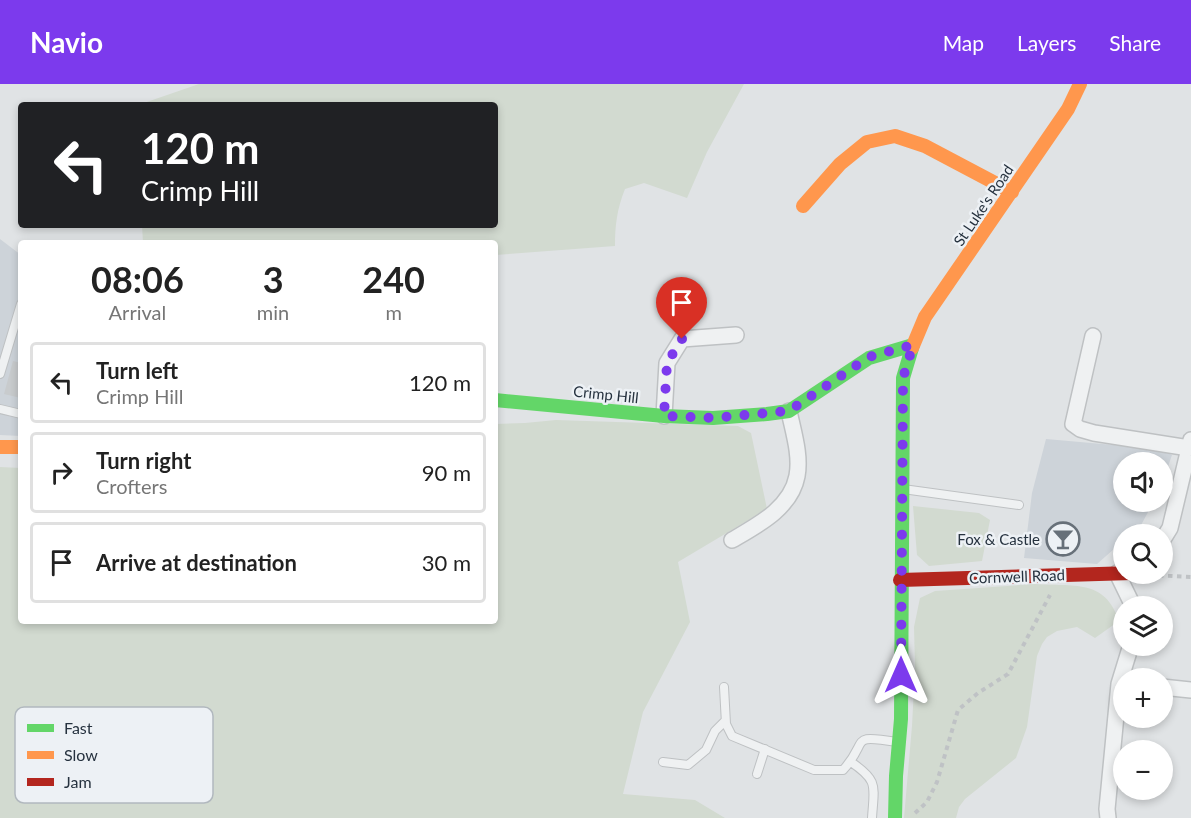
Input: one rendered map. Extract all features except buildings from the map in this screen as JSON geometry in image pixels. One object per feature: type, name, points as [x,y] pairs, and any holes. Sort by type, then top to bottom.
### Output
[{"type":"street","name":"St Luke's Road","points":[[895,818],[901,719],[900,580],[903,378],[925,317],[1068,109],[1080,84]]},
{"type":"street","points":[[803,206],[840,164],[867,142],[895,136],[925,146],[1012,192]]},
{"type":"street","points":[[664,416],[667,363],[682,339],[736,335]]},
{"type":"street","points":[[1093,336],[1073,424],[1080,429],[1094,433],[1190,444],[1171,524]]},
{"type":"street","name":"Crimp Hill","points":[[498,400],[664,416],[713,418],[789,411],[869,357],[913,345]]},
{"type":"street","points":[[732,540],[775,513],[788,498],[797,476],[797,449],[789,411]]},
{"type":"street","points":[[0,447],[18,447]]},
{"type":"street","name":"Cornwell Road","points":[[900,580],[1113,573]]},
{"type":"street","points":[[1173,688],[1191,690]]},
{"type":"street","points":[[1108,818],[1116,728]]},
{"type":"lane","points":[[0,374],[18,314]]},
{"type":"lane","points":[[0,409],[18,413]]},
{"type":"lane","points":[[902,489],[1019,506]]},
{"type":"lane","points":[[724,687],[725,721],[728,732],[732,736],[814,770],[843,770],[850,762],[860,742],[865,738],[899,742]]},
{"type":"lane","points":[[663,762],[688,765],[706,750],[715,731],[725,721]]},
{"type":"lane","points":[[757,774],[765,749]]},
{"type":"lane","points":[[850,762],[866,772],[872,779],[874,788],[872,818]]},
{"type":"path","points":[[910,818],[927,802],[937,782],[958,710],[978,693],[1008,674],[1044,604],[1064,575]]},
{"type":"path","points":[[1173,576],[1191,577]]},
{"type":"shaded area","points":[[199,84],[744,84],[707,152],[687,198],[644,183],[625,189],[617,217],[615,246],[498,255],[498,240],[143,240],[142,228],[498,228],[498,102],[147,102]]},
{"type":"shaded area","points":[[0,239],[18,253],[18,436],[0,435]]},
{"type":"shaded area","points":[[556,420],[738,426],[751,433],[767,509],[678,562],[690,622],[643,712],[623,794],[695,800],[725,818],[0,818],[0,467],[18,468],[18,624],[498,624],[498,424]]},
{"type":"shaded area","points":[[1046,439],[1159,449],[1166,452],[1113,452],[1113,512],[1148,512],[1142,524],[1113,524],[1113,550],[1097,564],[1024,558],[1032,493]]},
{"type":"shaded area","points":[[913,506],[979,513],[990,520],[982,561],[929,566],[917,555]]},
{"type":"shaded area","points":[[1035,584],[1086,587],[1096,591],[1113,607],[1113,625],[1095,638],[1077,627],[1057,631],[1047,637],[1037,656],[1027,727],[1016,758],[965,799],[959,807],[956,818],[904,818],[912,726],[915,667],[914,627],[920,598],[935,591]]},
{"type":"traffic: fast","points":[[498,400],[664,416],[713,418],[767,414],[789,411],[869,358],[913,345]]},
{"type":"traffic: fast","points":[[895,818],[901,719],[903,378],[912,348]]},
{"type":"traffic: slow","points":[[912,348],[925,317],[1068,109],[1080,84]]},
{"type":"traffic: slow","points":[[803,206],[840,164],[867,142],[895,136],[925,146],[1012,192]]},
{"type":"traffic: slow","points":[[0,447],[18,447]]},
{"type":"traffic: jam","points":[[900,580],[1113,574]]},
{"type":"place","name":"Fox & Castle","points":[[1063,539]]},
{"type":"route","points":[[682,339],[667,363],[664,416],[713,418],[789,411],[869,357],[913,345],[903,378],[901,675]]}]
